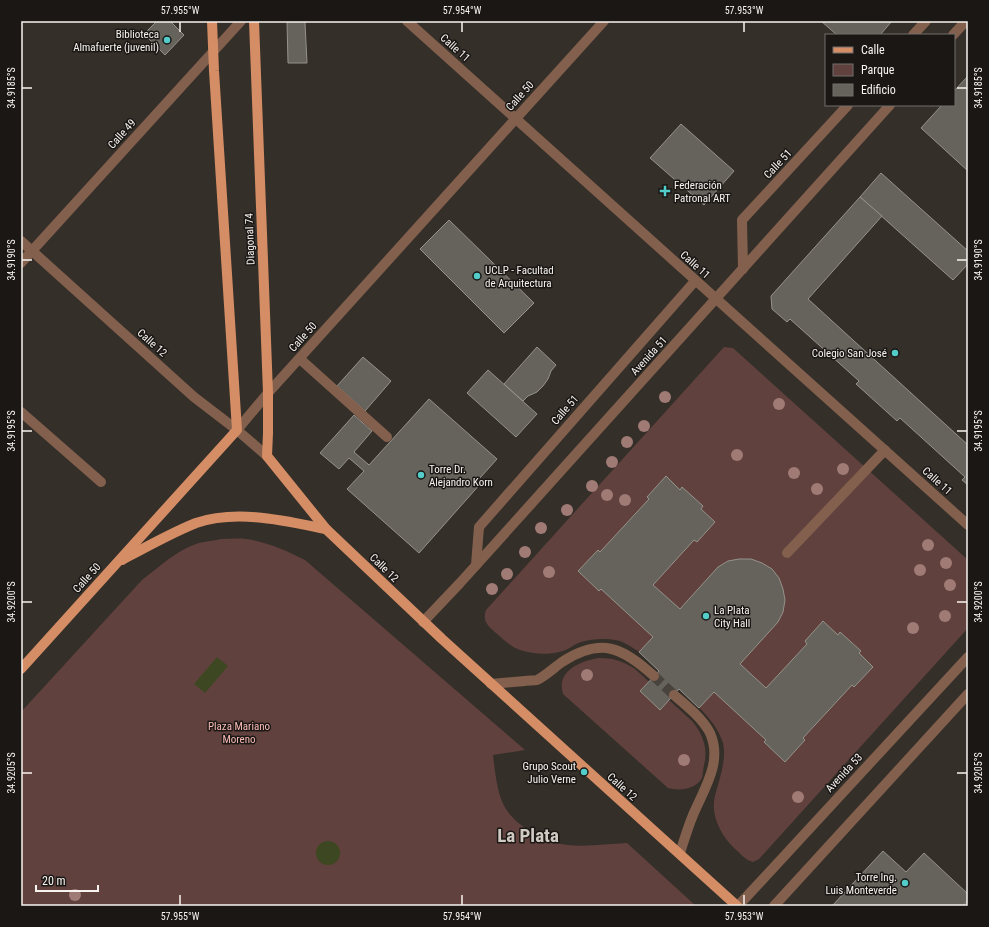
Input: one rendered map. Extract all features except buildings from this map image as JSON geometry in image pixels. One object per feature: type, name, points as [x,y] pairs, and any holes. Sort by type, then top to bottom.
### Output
[{"type":"main road","points":[[212,21],[237,430]]},
{"type":"main road","name":"Diagonal 74","points":[[254,21],[268,393],[267,456]]},
{"type":"main road","name":"Calle 50","points":[[21,669],[237,430]]},
{"type":"main road","name":"Calle 12","points":[[267,456],[326,529],[423,622],[646,825],[680,853],[738,906]]},
{"type":"main road","points":[[117,562],[171,534],[197,523],[221,518],[249,517],[279,519],[326,529]]},
{"type":"street","name":"Calle 49","points":[[21,264],[241,21]]},
{"type":"street","name":"Calle 11","points":[[407,21],[968,525]]},
{"type":"street","name":"Calle 50","points":[[237,430],[268,393],[604,21]]},
{"type":"street","points":[[914,34],[926,21]]},
{"type":"street","points":[[955,34],[966,21]]},
{"type":"street","name":"Calle 51","points":[[742,269],[742,220],[847,106]]},
{"type":"street","name":"Avenida 51","points":[[423,622],[716,300],[742,269],[889,106]]},
{"type":"street","name":"Calle 12","points":[[21,242],[194,397],[237,430],[267,456]]},
{"type":"street","name":"Calle 51","points":[[476,565],[479,527],[695,280]]},
{"type":"street","points":[[300,359],[387,437]]},
{"type":"street","points":[[21,412],[101,482]]},
{"type":"street","points":[[786,553],[885,450]]},
{"type":"street","points":[[492,684],[538,680],[571,657],[599,647],[616,650],[626,654],[637,661],[654,676]]},
{"type":"street","name":"Avenida 53","points":[[738,906],[968,657]]},
{"type":"street","points":[[774,906],[968,694]]},
{"type":"street","points":[[674,695],[695,714],[709,732],[714,744],[715,759],[710,779],[692,817],[680,853]]},
{"type":"green space","points":[[724,347],[733,348],[968,560],[968,628],[759,859],[753,862],[745,858],[729,843],[721,831],[715,817],[715,796],[724,756],[723,743],[719,734],[714,725],[700,708],[646,658],[624,643],[607,639],[581,642],[565,650],[550,654],[540,654],[520,650],[504,640],[488,626],[485,620],[486,610]]},
{"type":"green space","name":"Plaza Mariano Moreno","points":[[221,539],[254,540],[269,544],[305,560],[525,750],[493,755],[500,797],[511,816],[525,828],[542,838],[560,844],[590,846],[627,843],[696,906],[21,906],[21,712],[142,580],[168,560],[189,547],[199,543]]},
{"type":"green space","points":[[599,658],[618,660],[635,669],[692,721],[700,732],[706,754],[702,778],[699,782],[686,789],[668,788],[563,694],[563,679],[571,668],[592,659]]},
{"type":"shaded area","points":[[217,657],[228,666],[205,693],[194,684]]},
{"type":"shaded area","points":[[328,841],[337,844],[340,853],[337,862],[328,865],[319,862],[316,853],[319,844]]},
{"type":"tunnel","points":[[654,676],[674,695]]},
{"type":"place","name":"Biblioteca Almafuerte (juvenil)","points":[[167,40]]},
{"type":"place","name":"Federación Patronal ART","points":[[665,191]]},
{"type":"place","name":"UCLP - Facultad de Arquitectura","points":[[477,276]]},
{"type":"place","name":"Colegio San José","points":[[895,353]]},
{"type":"place","name":"Torre Dr. Alejandro Korn","points":[[421,475]]},
{"type":"place","name":"La Plata City Hall","points":[[706,616]]},
{"type":"place","name":"Grupo Scout Julio Verne","points":[[584,772]]},
{"type":"place","name":"Torre Ing. Luis Monteverde","points":[[905,883]]},
{"type":"district","name":"La Plata","points":[[528,835]]}]
